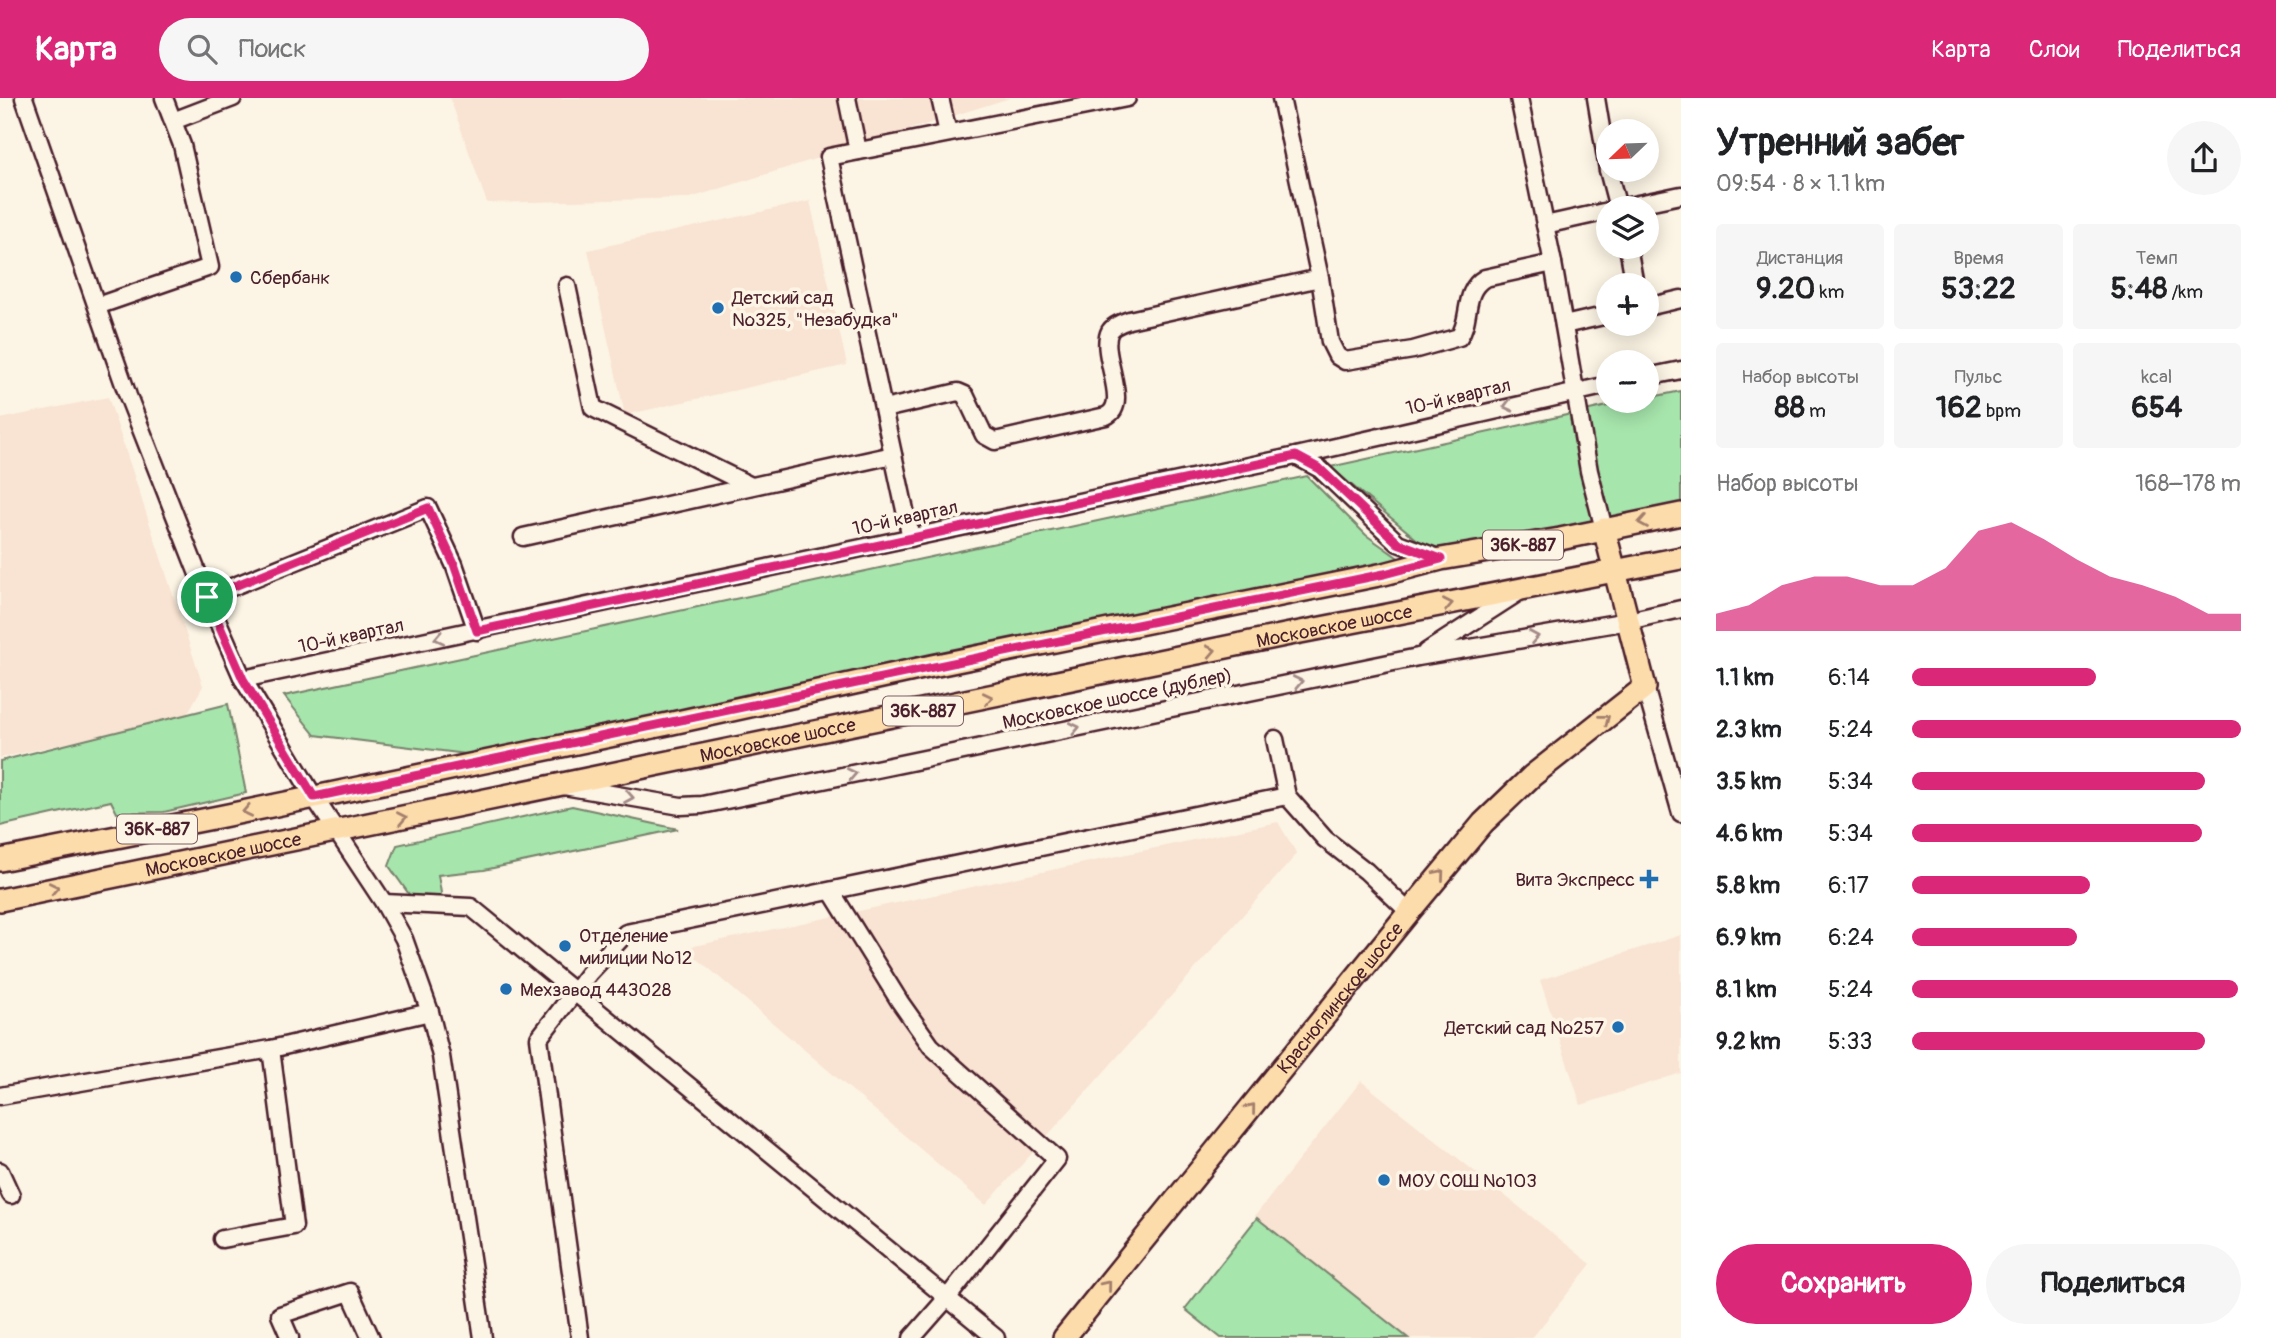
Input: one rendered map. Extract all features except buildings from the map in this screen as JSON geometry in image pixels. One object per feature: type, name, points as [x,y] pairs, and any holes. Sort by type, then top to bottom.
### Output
[{"type":"main road","name":"Московское шоссе","points":[[0,860],[681,721],[932,666],[1384,574],[1441,559],[1560,539],[1681,514]]},
{"type":"main road","points":[[1604,529],[1645,687]]},
{"type":"main road","name":"Московское шоссе","points":[[0,900],[1285,635],[1681,558]]},
{"type":"main road","name":"Красноглинское шоссе","points":[[1064,1338],[1483,823],[1532,776],[1645,687]]},
{"type":"street","points":[[24,98],[128,396],[207,597],[243,679],[404,939],[430,1012],[441,1056],[483,1338]]},
{"type":"street","points":[[97,306],[210,267],[182,145],[164,98]]},
{"type":"street","points":[[173,121],[233,98]]},
{"type":"street","points":[[847,98],[858,151]]},
{"type":"street","points":[[940,98],[947,133]]},
{"type":"street","points":[[911,538],[829,157],[1127,98]]},
{"type":"street","points":[[1281,98],[1320,278],[1329,342],[1337,356],[1345,361],[1413,350],[1459,337],[1463,332],[1476,282],[1553,263]]},
{"type":"street","points":[[1519,98],[1553,263],[1589,471],[1604,529]]},
{"type":"street","points":[[1596,98],[1600,119]]},
{"type":"street","points":[[1659,200],[1681,195]]},
{"type":"street","points":[[1545,225],[1596,214]]},
{"type":"street","points":[[884,409],[958,392],[965,395],[984,435],[995,441],[1106,416],[1116,407],[1116,392],[1107,345],[1111,331],[1117,325],[1129,320],[1320,278]]},
{"type":"street","points":[[568,286],[593,408],[751,486]]},
{"type":"street","points":[[1659,304],[1681,299]]},
{"type":"street","points":[[1564,325],[1596,318]]},
{"type":"street","points":[[1659,375],[1681,370]]},
{"type":"street","name":"10-й квартал","points":[[243,679],[1296,456],[1596,387]]},
{"type":"street","points":[[523,537],[893,455]]},
{"type":"street","points":[[1296,456],[1320,469],[1398,543],[1441,559]]},
{"type":"street","points":[[207,597],[428,508],[454,564],[477,631]]},
{"type":"street","points":[[1418,657],[1523,590]]},
{"type":"street","name":"Московское шоссе (дублер)","points":[[561,786],[681,806],[702,805],[1418,657],[1629,621],[1681,609]]},
{"type":"street","points":[[1645,687],[1681,813]]},
{"type":"street","points":[[1275,739],[1287,796],[1325,839],[1366,871],[1409,912]]},
{"type":"street","points":[[580,1338],[539,1038],[589,973],[626,933],[1287,796]]},
{"type":"street","points":[[831,891],[900,1002],[931,1045],[1056,1159],[948,1297],[912,1338]]},
{"type":"street","points":[[384,904],[471,907],[996,1338]]},
{"type":"street","points":[[0,1096],[271,1049],[430,1012]]},
{"type":"street","points":[[222,1239],[295,1226],[271,1049]]},
{"type":"street","points":[[0,1171],[11,1195]]},
{"type":"street","points":[[290,1338],[280,1315],[349,1292],[370,1338]]},
{"type":"shaded area","points":[[450,98],[1010,98],[690,198],[487,203]]},
{"type":"shaded area","name":"Детский сад №325, \"Незабудка\"","points":[[810,201],[847,365],[625,415],[588,250]]},
{"type":"shaded area","points":[[108,397],[203,686],[186,716],[0,758],[0,419]]},
{"type":"shaded area","points":[[1278,822],[1297,854],[986,1205],[685,948]]},
{"type":"shaded area","name":"Детский сад №257","points":[[1681,935],[1681,1073],[1581,1105],[1540,980]]},
{"type":"shaded area","name":"МОУ СОШ №103","points":[[1361,1081],[1591,1264],[1532,1338],[1408,1338],[1255,1216]]},
{"type":"green space","points":[[1681,391],[1681,512],[1457,556],[1420,542],[1330,467],[1596,409],[1596,413],[1659,413],[1659,396]]},
{"type":"green space","points":[[1307,476],[1366,535],[1411,567],[498,758],[315,735],[284,696]]},
{"type":"green space","points":[[228,704],[246,793],[164,812],[117,813],[111,801],[0,826],[0,761]]},
{"type":"green space","points":[[572,806],[678,829],[484,870],[438,875],[443,905],[416,904],[389,866],[397,845]]},
{"type":"green space","points":[[1257,1218],[1408,1338],[1221,1338],[1185,1309]]},
{"type":"place","name":"Сбербанк","points":[[236,277]]},
{"type":"place","name":"Детский сад №325, \"Незабудка\"","points":[[718,308]]},
{"type":"place","name":"Вита Экспресс","points":[[1649,879]]},
{"type":"place","name":"Отделение милиции №12","points":[[565,946]]},
{"type":"place","name":"Мехзавод 443028","points":[[506,989]]},
{"type":"place","name":"Детский сад №257","points":[[1618,1027]]},
{"type":"place","name":"МОУ СОШ №103","points":[[1384,1180]]},
{"type":"route","points":[[1296,456],[1320,469],[1398,543],[1441,559],[1384,574],[932,666],[314,797],[243,679],[207,597],[428,508],[454,564],[477,631],[1296,456]]}]
